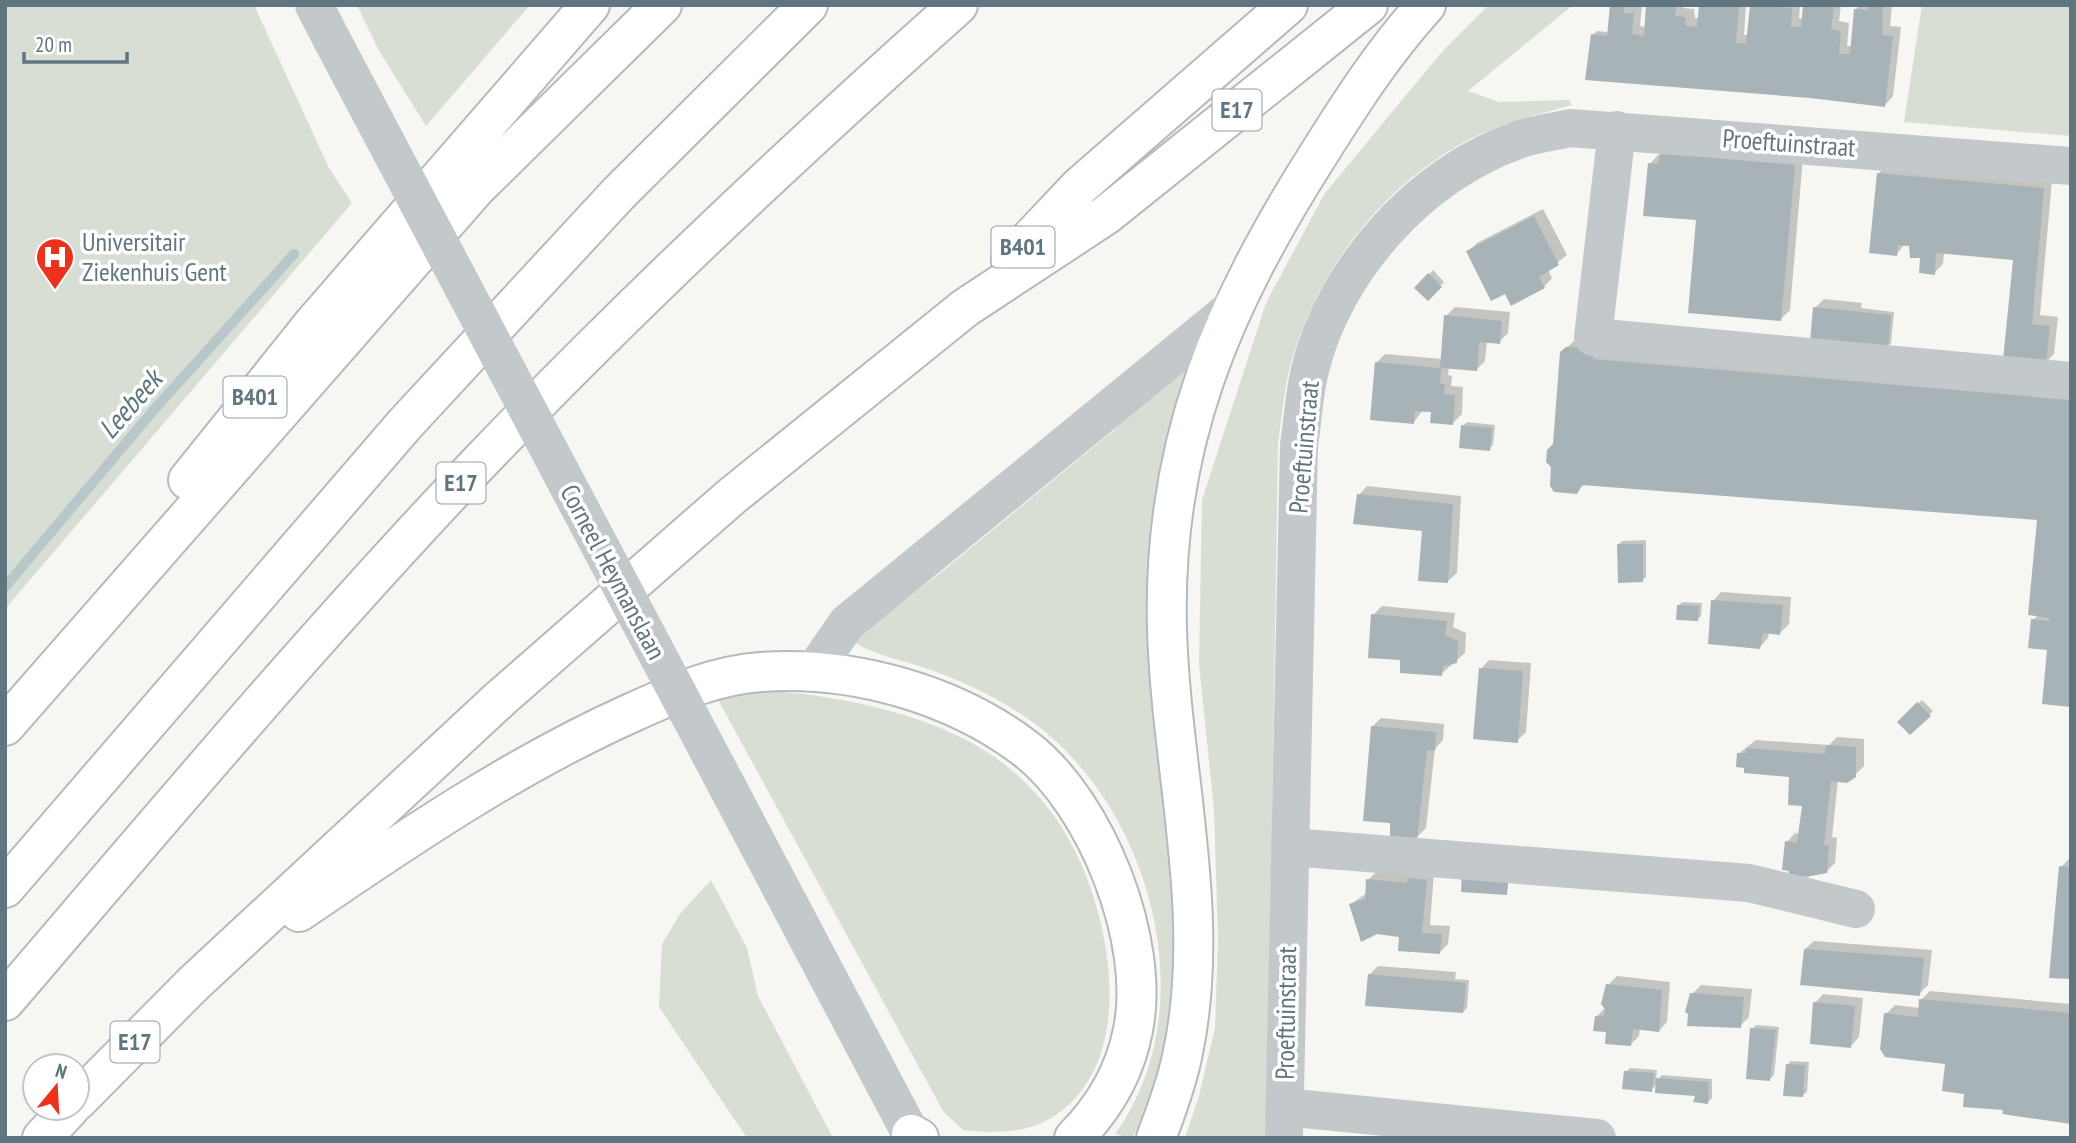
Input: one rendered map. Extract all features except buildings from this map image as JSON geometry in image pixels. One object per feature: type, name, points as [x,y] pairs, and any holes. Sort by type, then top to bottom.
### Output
[{"type":"highway","points":[[471,143],[574,5]]},
{"type":"highway","name":"B401","points":[[5,708],[314,323],[590,5]]},
{"type":"highway","points":[[5,726],[476,188],[662,5]]},
{"type":"highway","points":[[5,888],[405,424],[620,193],[808,5]]},
{"type":"highway","name":"E17","points":[[5,1001],[248,718],[477,466],[680,261],[834,116],[958,5]]},
{"type":"highway","name":"B401","points":[[965,308],[1080,186],[1288,5]]},
{"type":"highway","name":"E17","points":[[91,1087],[193,984],[511,689],[732,496],[965,308],[1107,215],[1368,5]]},
{"type":"highway","points":[[1156,1138],[1182,1056],[1193,957],[1193,906],[1167,630],[1167,558],[1186,435],[1231,309],[1268,237],[1354,98],[1426,5]]},
{"type":"highway","points":[[193,984],[401,842],[491,786],[588,732],[718,678],[762,672],[813,672],[878,681],[930,697],[984,722],[1027,750],[1063,787],[1096,836],[1116,884],[1129,934],[1134,1027],[1125,1064],[1082,1129],[1056,1138]]},
{"type":"highway","points":[[42,1138],[57,1122]]},
{"type":"street","name":"Corneel Heymanslaan","points":[[314,5],[727,788],[914,1136]]},
{"type":"street","name":"Proeftuinstraat","points":[[1597,1138],[1284,1122],[1299,444],[1310,370],[1333,308],[1361,263],[1391,226],[1433,188],[1471,162],[1518,140],[1570,128],[2071,166]]},
{"type":"street","points":[[1617,130],[1593,337],[2071,381]]},
{"type":"street","points":[[813,672],[847,623],[1231,309]]},
{"type":"street","points":[[1290,847],[1749,883],[1856,909]]},
{"type":"shaded area","points":[[7,5],[254,5],[329,168],[352,203],[5,609]]},
{"type":"shaded area","points":[[357,5],[530,5],[426,126],[378,49]]},
{"type":"shaded area","points":[[1489,5],[1573,5],[1468,91],[1499,102],[1569,100],[1572,105],[1515,121],[1474,137],[1431,163],[1403,185],[1355,237],[1334,266],[1302,330],[1291,363],[1278,443],[1267,1138],[1185,1138],[1199,1096],[1215,1028],[1218,940],[1214,810],[1199,664],[1202,500],[1266,303],[1325,193],[1441,53]]},
{"type":"shaded area","points":[[1922,5],[2071,5],[2071,136],[1904,122]]},
{"type":"shaded area","points":[[1190,359],[1163,456],[1149,556],[1148,616],[1152,677],[1173,859],[1175,980],[1160,1086],[1132,1138],[1115,1134],[1143,1082],[1158,1025],[1160,965],[1151,905],[1131,848],[1102,795],[1064,749],[1018,712],[955,679],[875,652],[852,641],[944,570],[1113,431]]},
{"type":"shaded area","points":[[752,690],[816,696],[884,709],[949,732],[1004,764],[1034,791],[1059,822],[1086,876],[1098,912],[1106,950],[1110,990],[1107,1028],[1097,1064],[1079,1094],[1051,1118],[1019,1130],[974,1131],[963,1130],[943,1111],[716,696]]},
{"type":"shaded area","points":[[711,880],[747,948],[758,996],[833,1138],[747,1138],[659,1007],[662,944],[680,914]]},
{"type":"waterway","name":"Leebeek","points":[[5,587],[152,412],[294,254]]},
{"type":"place","name":"Universitair Ziekenhuis Gent","points":[[55,291]]}]
